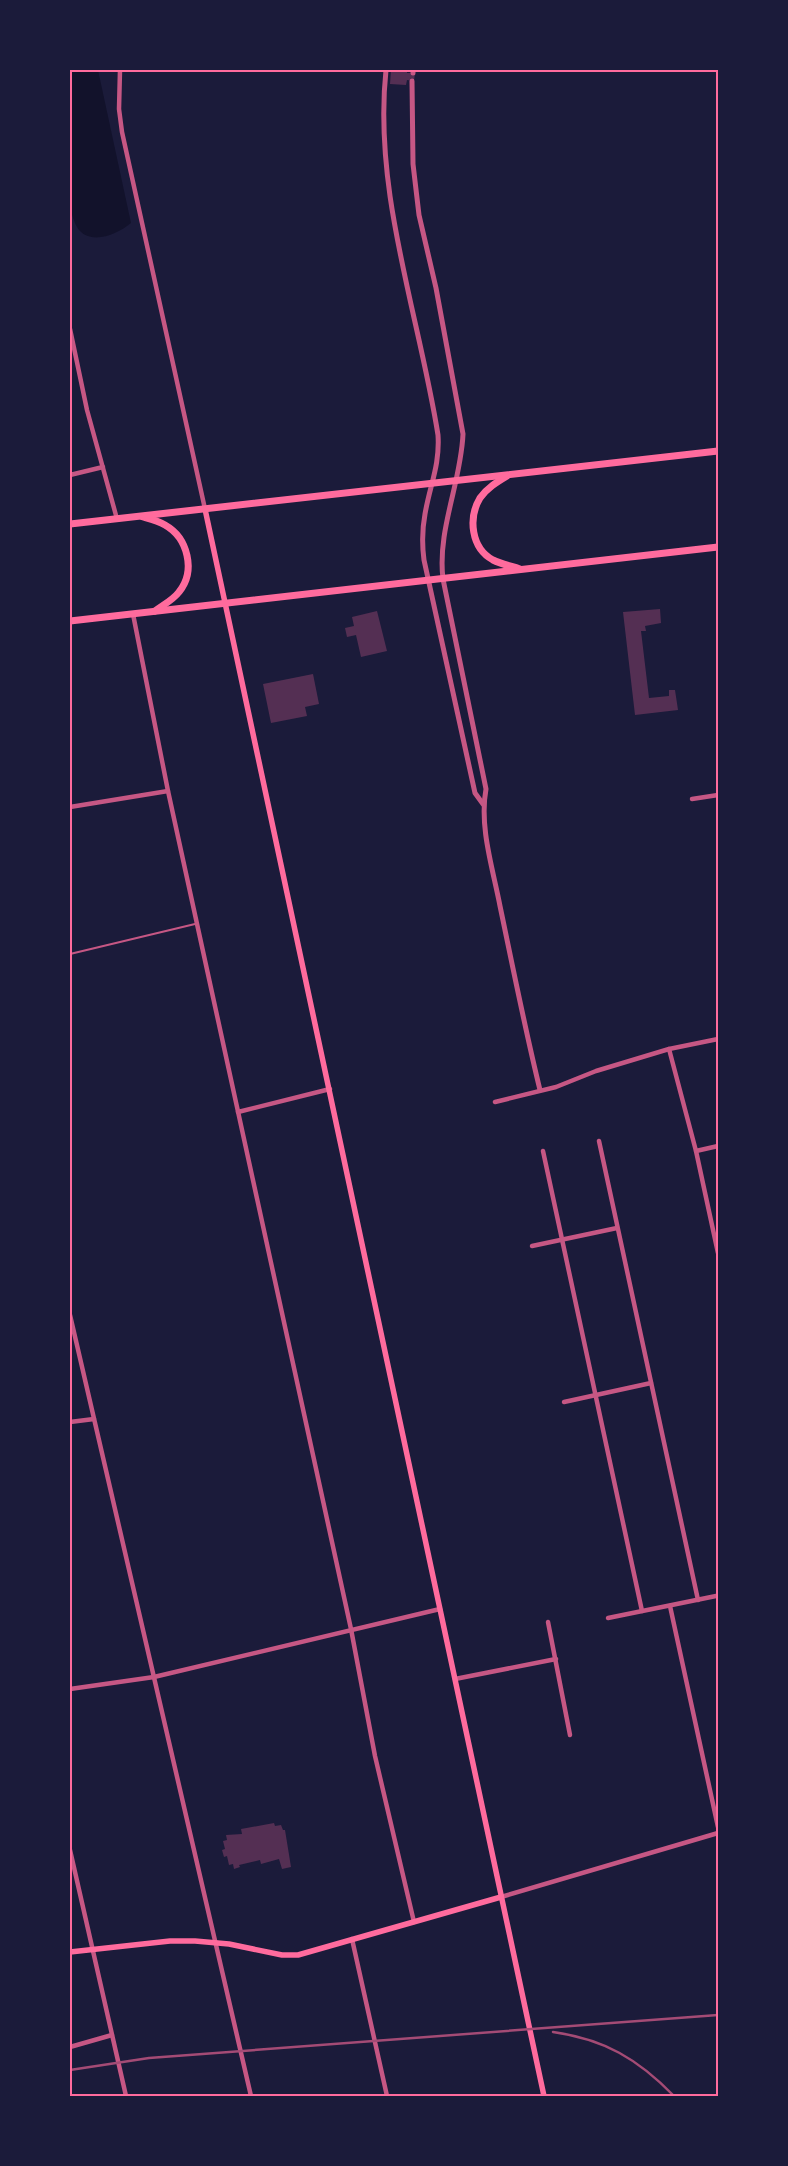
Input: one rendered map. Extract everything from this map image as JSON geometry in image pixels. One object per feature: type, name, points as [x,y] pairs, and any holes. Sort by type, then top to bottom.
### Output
[{"type":"highway","points":[[70,524],[718,451]]},
{"type":"highway","points":[[510,474],[490,486],[481,497],[474,510],[474,534],[484,552],[493,560],[522,570]]},
{"type":"highway","points":[[141,516],[165,524],[174,532],[181,541],[188,558],[188,570],[180,591],[171,600],[152,612]]},
{"type":"highway","points":[[70,621],[428,581],[560,564],[612,560],[718,546]]},
{"type":"main road","points":[[205,509],[544,2096]]},
{"type":"main road","points":[[70,1952],[170,1941],[237,1945],[282,1955],[298,1955],[501,1897]]},
{"type":"street","points":[[120,70],[119,109],[122,132],[205,509]]},
{"type":"street","points":[[386,70],[385,122],[393,218],[438,435],[439,452],[422,527],[422,544],[428,581],[475,793],[483,804]]},
{"type":"street","points":[[412,81],[413,164],[419,215],[436,288],[464,434],[458,480],[442,548],[443,579],[486,789],[483,804],[487,842],[520,1012],[540,1090]]},
{"type":"street","points":[[70,329],[87,410],[117,519]]},
{"type":"street","points":[[70,475],[103,467]]},
{"type":"street","points":[[133,614],[168,791],[351,1629],[375,1756],[414,1922]]},
{"type":"street","points":[[70,807],[168,791]]},
{"type":"street","points":[[692,799],[718,795]]},
{"type":"street","points":[[495,1102],[540,1090],[670,1049],[718,1039]]},
{"type":"street","points":[[670,1049],[696,1151],[718,1250]]},
{"type":"street","points":[[238,1112],[330,1089]]},
{"type":"street","points":[[599,1141],[698,1600]]},
{"type":"street","points":[[696,1151],[718,1146]]},
{"type":"street","points":[[544,1151],[642,1611]]},
{"type":"street","points":[[532,1246],[617,1228]]},
{"type":"street","points":[[70,1315],[251,2096]]},
{"type":"street","points":[[564,1402],[651,1383]]},
{"type":"street","points":[[70,1422],[94,1419]]},
{"type":"street","points":[[608,1618],[716,1596]]},
{"type":"street","points":[[670,1606],[718,1827]]},
{"type":"street","points":[[70,1689],[154,1677],[351,1629],[440,1610]]},
{"type":"street","points":[[548,1622],[570,1735]]},
{"type":"street","points":[[455,1679],[556,1659]]},
{"type":"street","points":[[501,1897],[718,1833]]},
{"type":"street","points":[[70,1850],[126,2096]]},
{"type":"street","points":[[352,1940],[387,2096]]},
{"type":"street","points":[[70,2047],[112,2035]]},
{"type":"lane","points":[[70,954],[197,923]]},
{"type":"shaded area","points":[[70,70],[98,70],[131,223],[119,231],[104,237],[89,236],[82,233],[76,225],[70,208]]},
{"type":"building","points":[[391,70],[407,70],[407,73],[415,73],[414,81],[407,80],[406,85],[390,84]]},
{"type":"building","points":[[660,609],[661,623],[645,626],[646,631],[641,631],[649,698],[669,696],[669,690],[675,690],[678,710],[635,715],[623,612]]},
{"type":"building","points":[[377,611],[387,651],[361,657],[356,635],[347,637],[345,628],[354,626],[352,617]]},
{"type":"building","points":[[313,674],[319,704],[305,707],[307,716],[271,723],[263,684]]},
{"type":"building","points":[[274,1823],[275,1826],[281,1825],[283,1830],[285,1830],[291,1867],[282,1869],[279,1859],[261,1864],[260,1860],[239,1865],[240,1867],[234,1869],[233,1864],[229,1865],[227,1856],[224,1857],[222,1850],[225,1849],[223,1841],[227,1840],[226,1835],[242,1834],[241,1829]]},
{"type":"railway","points":[[70,2070],[149,2058],[718,2015]]},
{"type":"railway","points":[[553,2032],[588,2040],[619,2053],[647,2071],[674,2096]]}]
